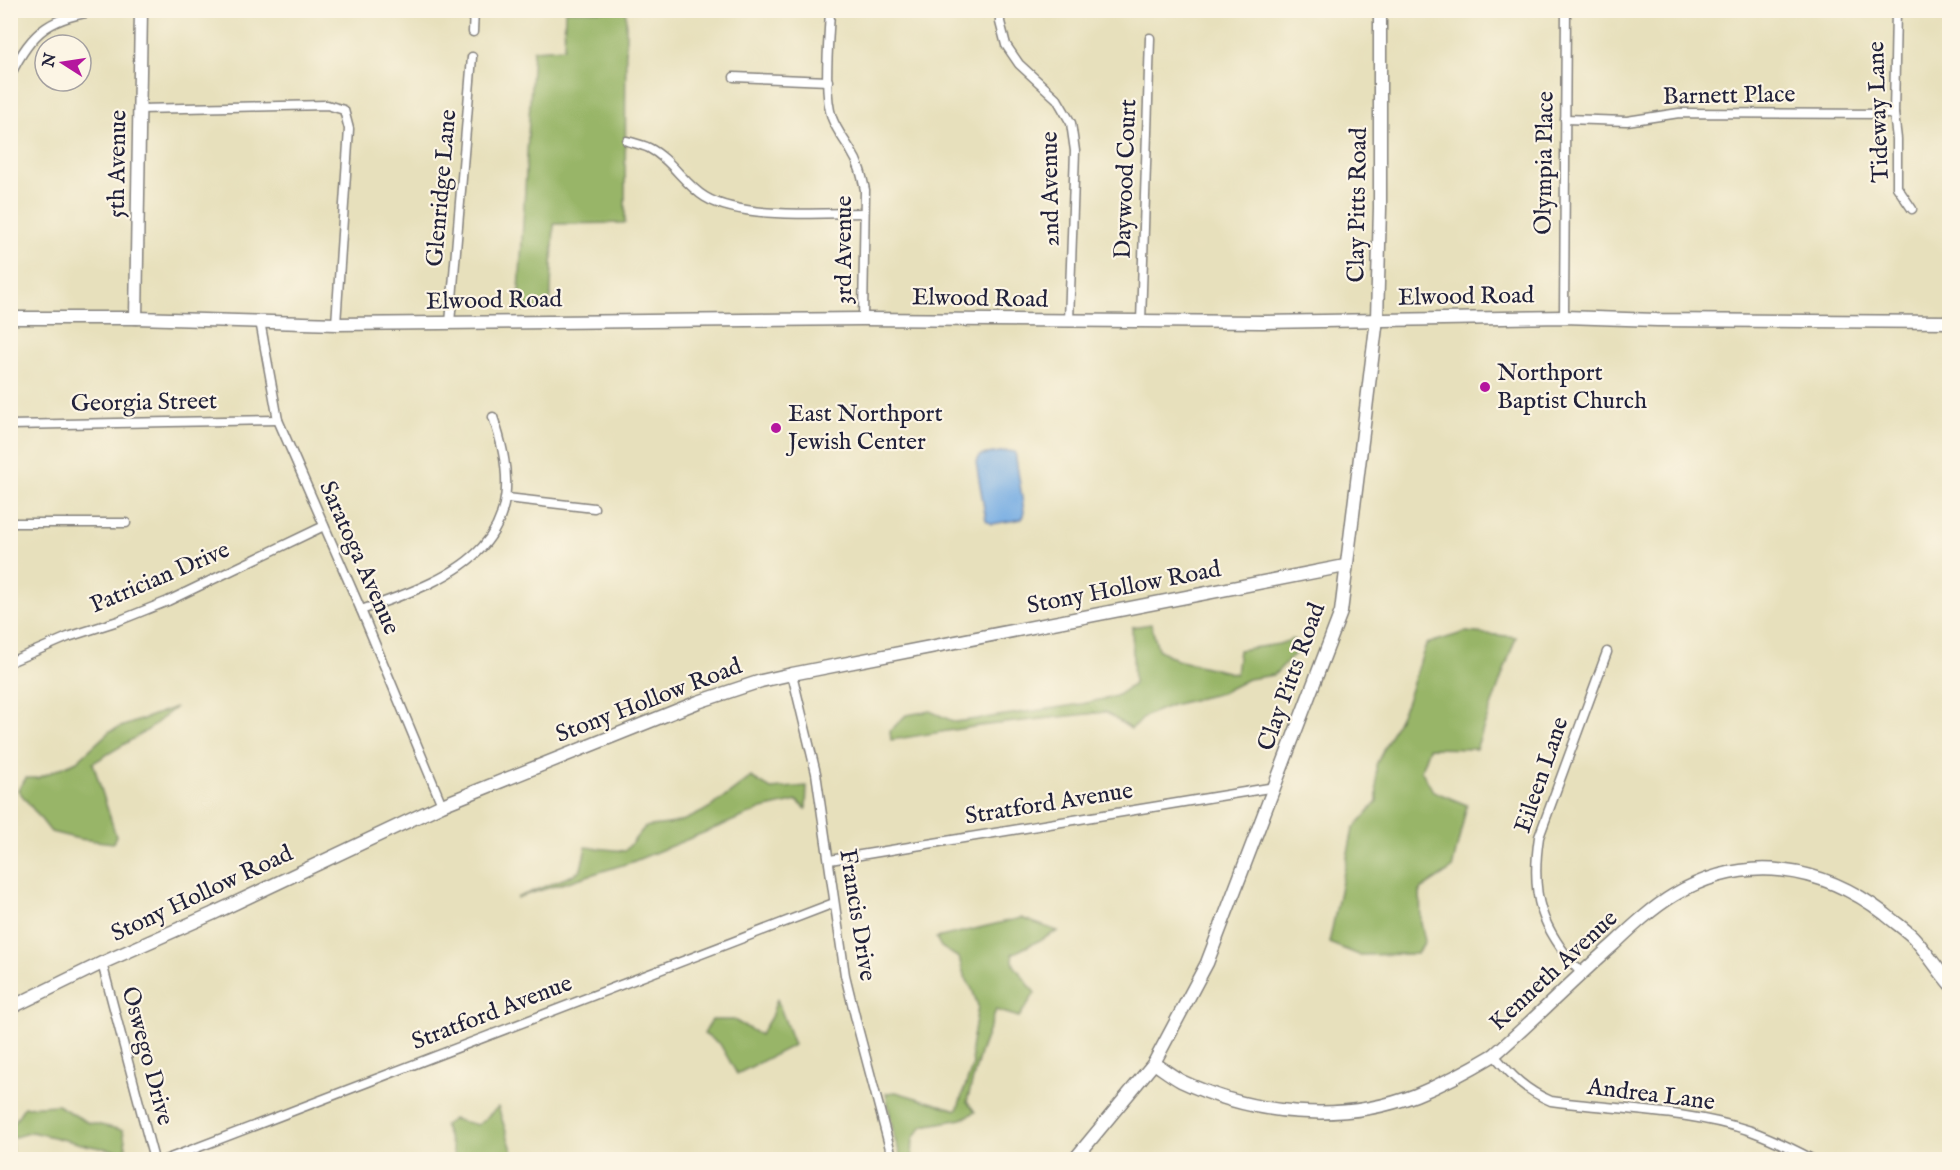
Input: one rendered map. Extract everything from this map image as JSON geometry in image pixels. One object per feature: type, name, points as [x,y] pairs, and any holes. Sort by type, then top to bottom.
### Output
[{"type":"street","points":[[10,76],[33,37],[46,27],[60,19],[102,10]]},
{"type":"street","name":"5th Avenue","points":[[136,318],[141,10]]},
{"type":"street","points":[[473,32],[474,10]]},
{"type":"street","name":"3rd Avenue","points":[[830,10],[828,81],[832,117],[839,134],[861,171],[865,190],[863,318]]},
{"type":"street","name":"2nd Avenue","points":[[1000,10],[1000,22],[1006,45],[1018,64],[1057,99],[1071,123],[1075,151],[1069,321]]},
{"type":"street","name":"Clay Pitts Road","points":[[1074,1160],[1154,1064],[1207,963],[1341,612],[1377,319],[1380,196],[1380,10]]},
{"type":"street","name":"Olympia Place","points":[[1564,317],[1566,10]]},
{"type":"street","name":"Tideway Lane","points":[[1896,10],[1894,114],[1897,138],[1897,187],[1912,209]]},
{"type":"street","name":"Daywood Court","points":[[1141,322],[1150,38]]},
{"type":"street","name":"Glenridge Lane","points":[[450,323],[472,57]]},
{"type":"street","points":[[734,77],[828,81]]},
{"type":"street","points":[[140,109],[327,105],[344,110],[349,129],[336,324]]},
{"type":"street","name":"Barnett Place","points":[[1565,119],[1626,121],[1679,113],[1894,114]]},
{"type":"street","points":[[627,141],[649,148],[704,197],[726,207],[753,212],[864,213]]},
{"type":"street","name":"Elwood Road","points":[[10,318],[136,318],[336,324],[863,318],[1263,322],[1564,317],[1950,322]]},
{"type":"street","name":"Saratoga Avenue","points":[[260,321],[278,420],[361,610],[442,805]]},
{"type":"street","points":[[361,610],[397,598],[457,571],[488,542],[507,498],[502,443],[493,417]]},
{"type":"street","name":"Georgia Street","points":[[10,425],[278,420]]},
{"type":"street","points":[[507,498],[594,508]]},
{"type":"street","points":[[10,523],[126,523]]},
{"type":"street","name":"Patrician Drive","points":[[10,662],[68,637],[118,621],[168,601],[324,526]]},
{"type":"street","name":"Stony Hollow Road","points":[[10,1008],[442,805],[698,702],[761,681],[1345,566]]},
{"type":"street","name":"Eileen Lane","points":[[1581,973],[1563,953],[1540,910],[1535,887],[1536,859],[1539,837],[1607,652]]},
{"type":"street","name":"Francis Drive","points":[[792,674],[816,773],[845,975],[893,1160]]},
{"type":"street","name":"Stratford Avenue","points":[[830,860],[1275,787]]},
{"type":"street","name":"Kenneth Avenue","points":[[1154,1064],[1179,1080],[1234,1101],[1297,1112],[1359,1109],[1415,1095],[1463,1073],[1494,1055],[1581,973],[1642,919],[1672,896],[1716,876],[1758,868],[1799,873],[1848,890],[1870,903],[1913,937],[1950,984]]},
{"type":"street","name":"Stratford Avenue","points":[[165,1160],[834,903]]},
{"type":"street","name":"Oswego Drive","points":[[102,963],[154,1160]]},
{"type":"street","name":"Andrea Lane","points":[[1494,1055],[1519,1083],[1534,1094],[1551,1101],[1669,1114],[1721,1123],[1777,1141],[1814,1160]]},
{"type":"green space","points":[[565,11],[626,11],[625,223],[554,224],[550,309],[518,310],[533,50],[564,48]]},
{"type":"green space","points":[[1151,624],[1158,649],[1177,660],[1236,674],[1239,650],[1279,644],[1293,639],[1301,647],[1274,675],[1248,679],[1221,693],[1172,705],[1147,715],[1131,729],[1105,712],[979,726],[891,740],[890,731],[906,715],[930,711],[955,722],[1082,704],[1116,696],[1134,684],[1132,627]]},
{"type":"green space","points":[[1466,632],[1516,637],[1476,749],[1429,748],[1421,770],[1433,791],[1467,805],[1452,869],[1420,890],[1421,923],[1425,941],[1417,954],[1359,955],[1329,943],[1353,829],[1377,802],[1376,765],[1406,704],[1426,644]]},
{"type":"green space","points":[[176,707],[148,730],[93,763],[116,836],[113,843],[79,839],[51,832],[18,790],[26,778],[38,778],[77,761],[110,731]]},
{"type":"green space","points":[[751,777],[771,789],[807,786],[806,809],[797,801],[762,809],[632,862],[516,898],[573,875],[581,869],[586,847],[625,851],[645,827],[685,820],[715,804]]},
{"type":"green space","points":[[1021,918],[1058,931],[1012,954],[1014,965],[1035,993],[1019,1017],[996,1010],[980,1053],[967,1101],[975,1112],[962,1119],[923,1126],[913,1138],[912,1159],[902,1159],[894,1137],[886,1093],[896,1092],[957,1110],[973,1064],[971,1049],[978,1006],[959,958],[941,947],[936,938]]},
{"type":"green space","points":[[777,999],[794,1045],[737,1074],[720,1044],[704,1034],[712,1020],[734,1020],[760,1035],[771,1017]]},
{"type":"green space","points":[[57,1105],[87,1122],[123,1130],[127,1152],[32,1132],[11,1138],[11,1127],[24,1107]]},
{"type":"green space","points":[[498,1107],[515,1159],[456,1159],[444,1125],[453,1119],[478,1125]]},
{"type":"water","points":[[1015,452],[1024,511],[1022,519],[992,524],[986,520],[976,462],[981,455]]},
{"type":"place","name":"Northport Baptist Church","points":[[1485,387]]},
{"type":"place","name":"East Northport Jewish Center","points":[[776,428]]}]
